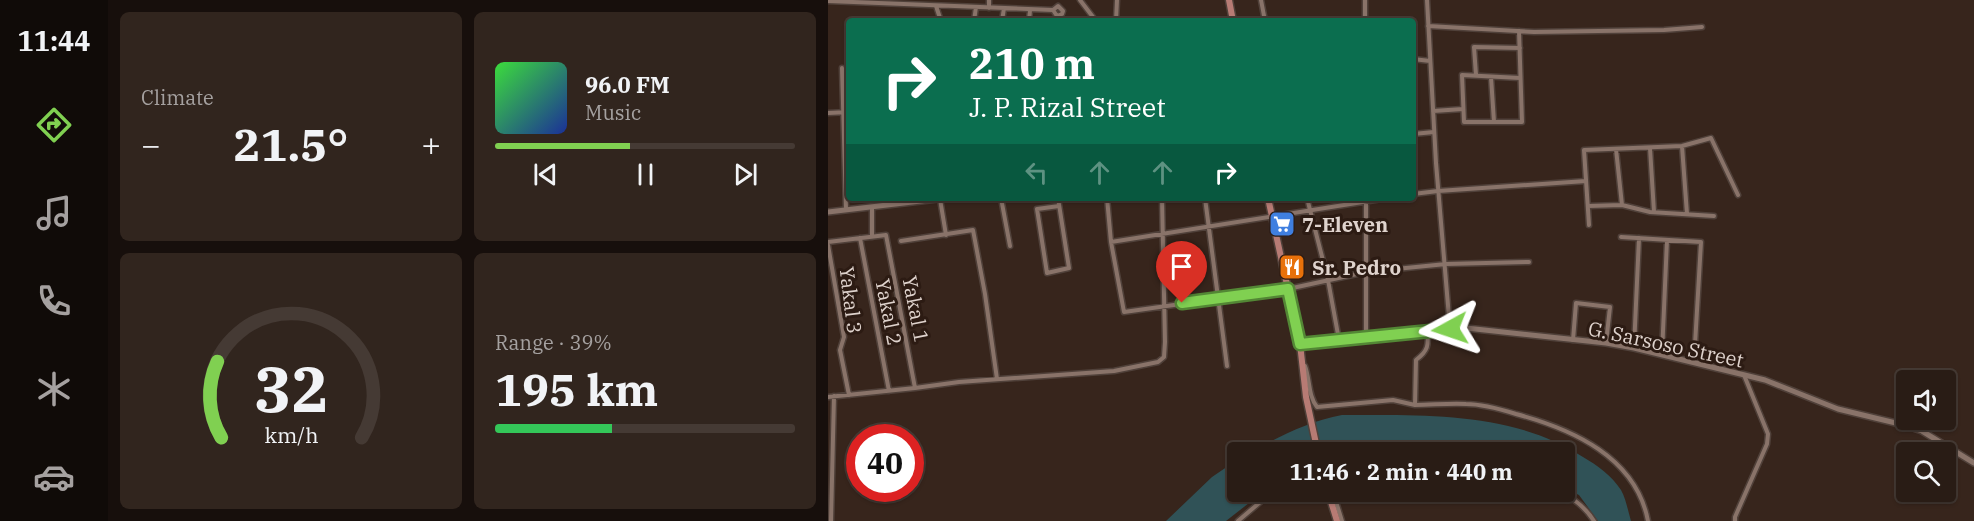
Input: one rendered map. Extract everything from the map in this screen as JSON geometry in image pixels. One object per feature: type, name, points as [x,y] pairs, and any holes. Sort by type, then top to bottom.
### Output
[{"type":"main road","points":[[1229,0],[1232,18]]},
{"type":"main road","points":[[1269,201],[1300,344],[1308,411],[1315,442]]},
{"type":"main road","points":[[1331,502],[1337,521]]},
{"type":"street","points":[[989,0],[989,8]]},
{"type":"street","points":[[1080,0],[1094,18]]},
{"type":"street","points":[[1116,18],[1117,0]]},
{"type":"street","points":[[1229,0],[1237,0]]},
{"type":"street","points":[[1261,0],[1264,18]]},
{"type":"street","points":[[1365,0],[1365,18]]},
{"type":"street","points":[[1427,0],[1438,191],[1450,329]]},
{"type":"street","points":[[828,1],[917,2],[936,6],[1030,10],[1053,10],[1059,7],[1062,1]]},
{"type":"street","points":[[936,6],[940,18]]},
{"type":"street","points":[[975,18],[976,7]]},
{"type":"street","points":[[1058,18],[1062,14],[1059,7]]},
{"type":"street","points":[[1002,18],[1004,8]]},
{"type":"street","points":[[1029,18],[1030,10]]},
{"type":"street","points":[[1053,10],[1057,18]]},
{"type":"street","points":[[1428,26],[1519,31],[1616,31],[1702,27]]},
{"type":"street","points":[[1519,31],[1522,122],[1464,122],[1462,75],[1520,78]]},
{"type":"street","points":[[1476,75],[1474,47],[1520,48]]},
{"type":"street","points":[[1416,59],[1430,61]]},
{"type":"street","points":[[842,68],[846,210]]},
{"type":"street","points":[[1491,76],[1494,122]]},
{"type":"street","points":[[1433,111],[1463,109]]},
{"type":"street","points":[[828,113],[843,112]]},
{"type":"street","points":[[1416,134],[1434,132]]},
{"type":"street","points":[[1590,225],[1584,150],[1682,146],[1711,138],[1738,195]]},
{"type":"street","points":[[1682,146],[1687,214]]},
{"type":"street","points":[[1650,148],[1654,212]]},
{"type":"street","points":[[1616,149],[1622,205]]},
{"type":"street","points":[[1416,194],[1586,181]]},
{"type":"street","points":[[828,243],[872,237],[876,201]]},
{"type":"street","points":[[828,212],[920,201]]},
{"type":"street","points":[[943,201],[946,235]]},
{"type":"street","points":[[1002,201],[1010,246]]},
{"type":"street","points":[[1058,201],[1069,268],[1047,273],[1037,209],[1059,206]]},
{"type":"street","points":[[1107,201],[1111,242],[1124,312],[1288,289],[1366,272],[1446,264],[1529,262]]},
{"type":"street","points":[[828,397],[997,379],[1113,371],[1158,362],[1164,357],[1162,201]]},
{"type":"street","points":[[1206,201],[1227,366]]},
{"type":"street","points":[[1308,201],[1328,280],[1339,340]]},
{"type":"street","points":[[1111,242],[1310,212],[1361,201]]},
{"type":"street","points":[[1366,201],[1366,337]]},
{"type":"street","points":[[1588,206],[1622,205],[1654,212],[1714,216]]},
{"type":"street","points":[[902,241],[973,230],[997,379]]},
{"type":"street","name":"Yakal 1","points":[[872,237],[886,236],[915,388]]},
{"type":"street","points":[[1621,237],[1701,242],[1694,362]]},
{"type":"street","name":"Yakal 2","points":[[860,238],[889,391]]},
{"type":"street","points":[[1635,348],[1639,238]]},
{"type":"street","points":[[1662,354],[1667,240]]},
{"type":"street","name":"Yakal 3","points":[[828,243],[844,337],[840,350],[849,395]]},
{"type":"street","points":[[1573,340],[1576,303],[1610,307],[1606,343]]},
{"type":"street","name":"G. Sarsoso Street","points":[[1300,344],[1450,329],[1492,330],[1635,348],[1765,380],[1838,410],[1879,418],[1922,431],[1974,463]]},
{"type":"street","points":[[1415,405],[1416,360],[1425,354],[1429,345],[1427,331]]},
{"type":"street","points":[[1303,361],[1310,378],[1312,400],[1317,407],[1393,400],[1415,405],[1468,404],[1533,418],[1576,435],[1595,446],[1625,474],[1643,504],[1648,521]]},
{"type":"street","points":[[1735,521],[1767,444],[1768,434],[1744,375]]},
{"type":"street","points":[[831,521],[834,396]]},
{"type":"street","points":[[1575,501],[1585,508],[1594,521]]},
{"type":"street","points":[[1238,521],[1260,502]]},
{"type":"street","points":[[1336,502],[1342,521]]},
{"type":"water","points":[[1342,415],[1404,415],[1466,419],[1497,423],[1556,442],[1270,442],[1306,425]]},
{"type":"water","points":[[1575,453],[1604,471],[1613,480],[1626,501],[1631,521],[1598,521],[1579,495],[1575,493]]},
{"type":"water","points":[[1227,467],[1227,502],[1250,502],[1226,521],[1166,521],[1212,477]]},
{"type":"place","name":"7-Eleven","points":[[1282,224]]},
{"type":"place","name":"Sr. Pedro","points":[[1292,267]]},
{"type":"route","points":[[1182,303],[1288,289],[1300,344],[1450,329]]}]
